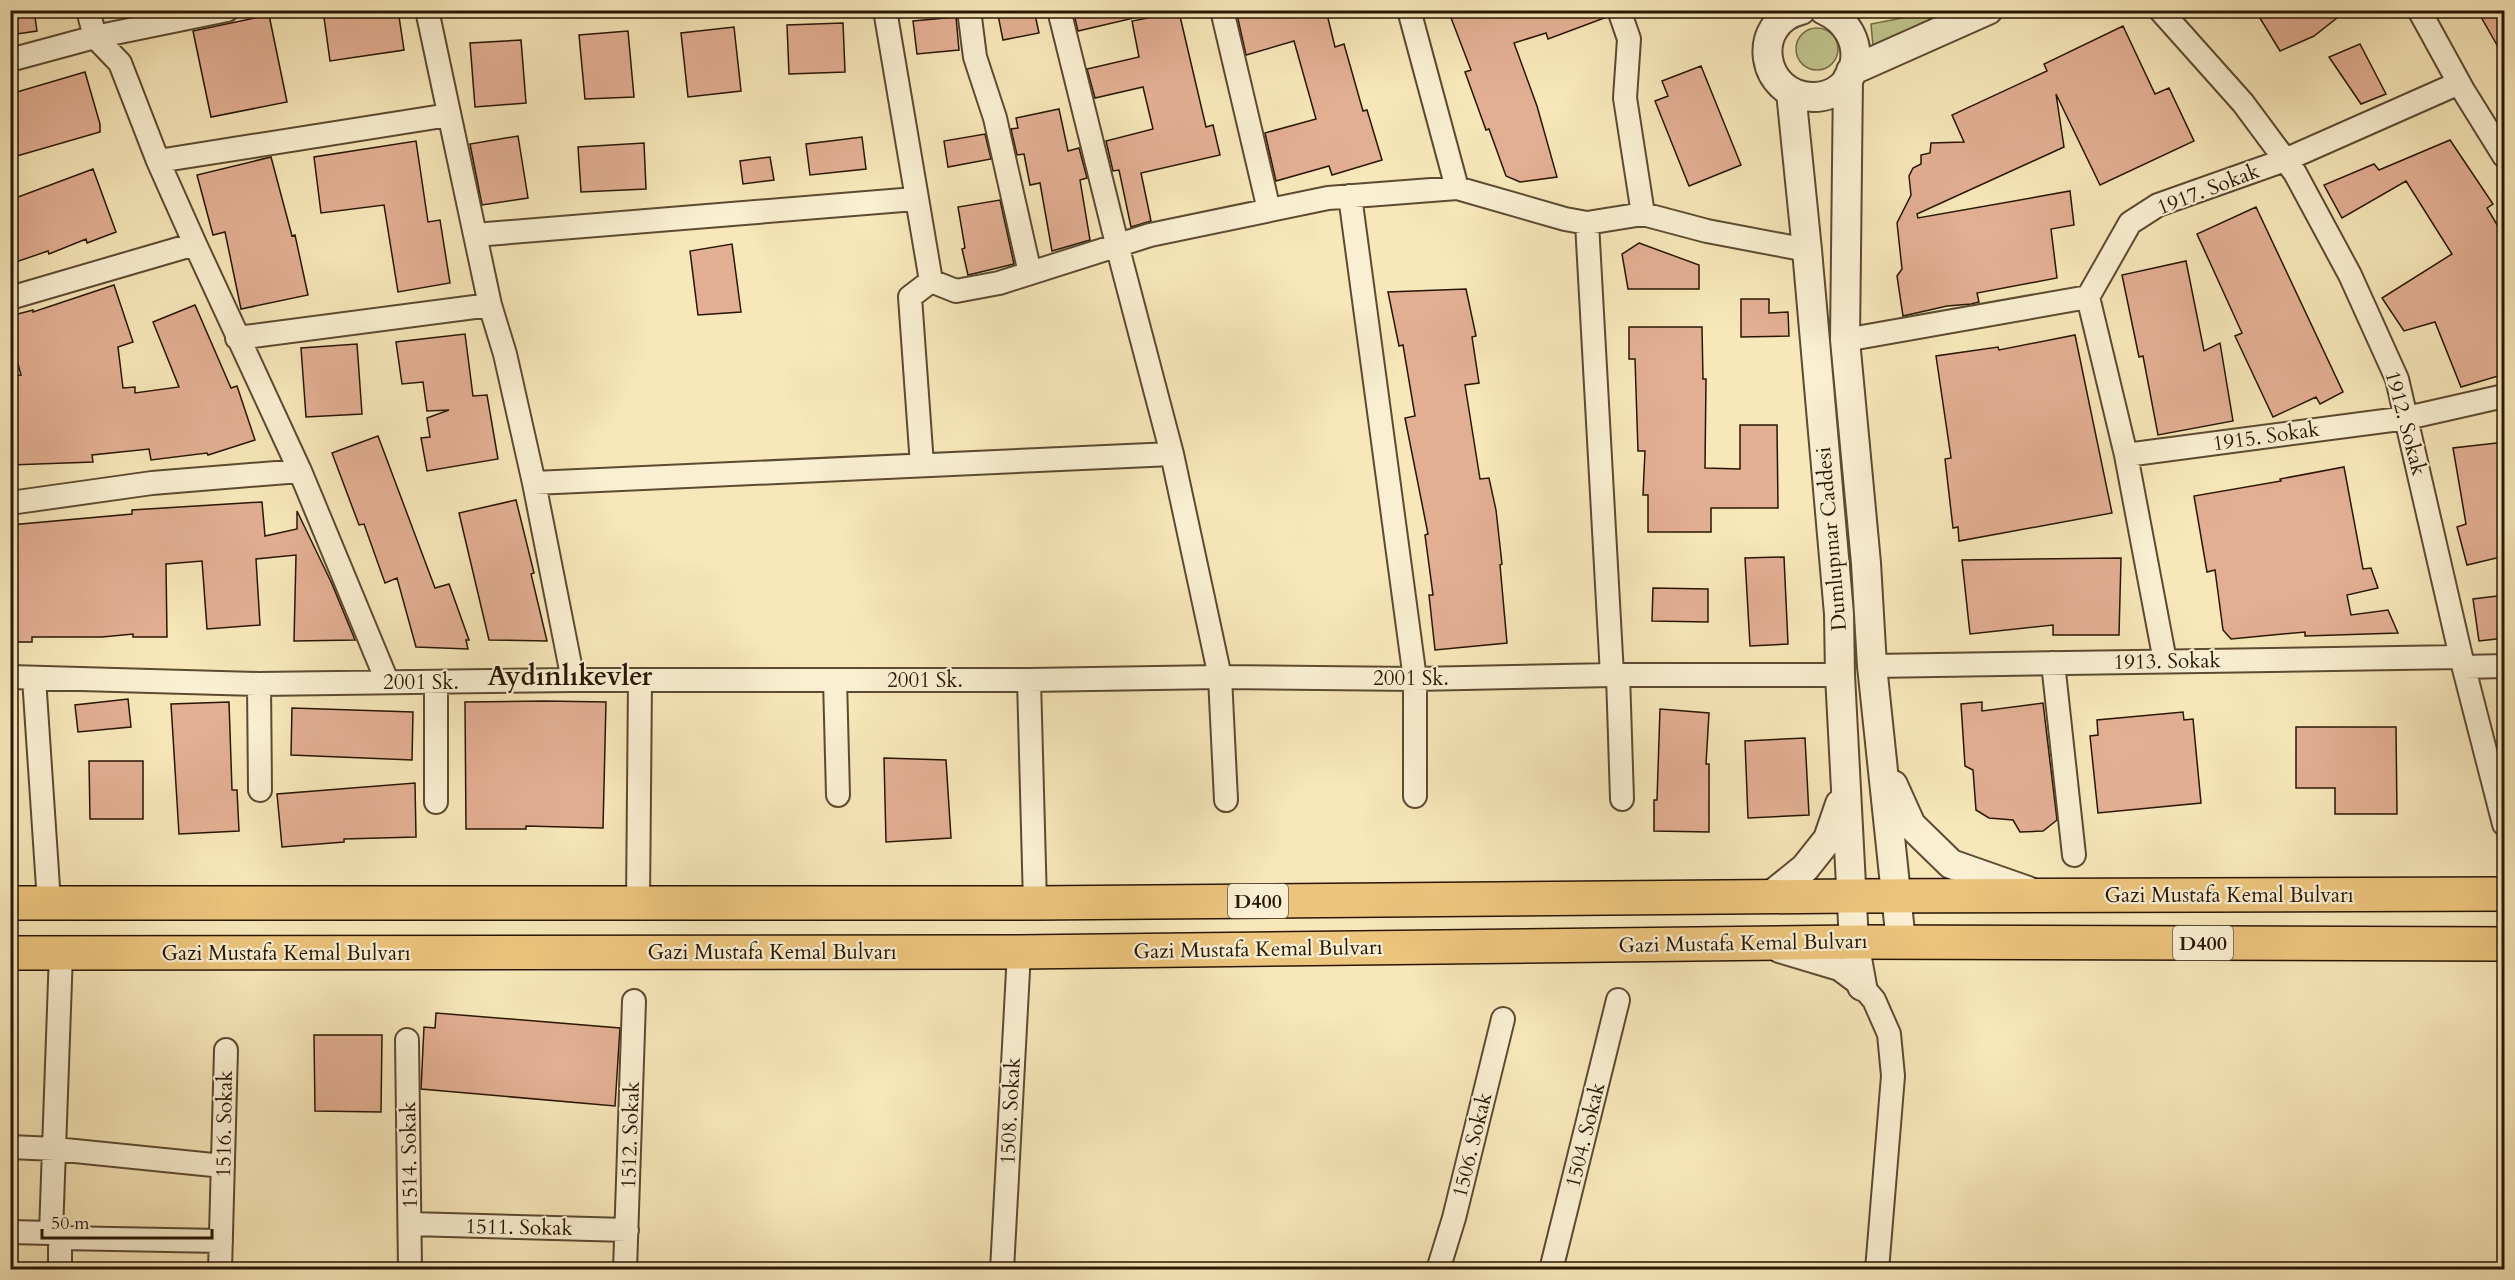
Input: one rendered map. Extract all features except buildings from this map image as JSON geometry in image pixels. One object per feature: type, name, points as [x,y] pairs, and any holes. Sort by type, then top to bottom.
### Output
[{"type":"highway","name":"Gazi Mustafa Kemal Bulvarı","points":[[10,903],[1035,903],[1851,896],[2505,894]]},
{"type":"highway","name":"Gazi Mustafa Kemal Bulvarı","points":[[10,953],[1019,952],[1854,942],[2505,944]]},
{"type":"street","points":[[88,10],[96,37],[120,63],[158,160],[237,339],[300,471],[387,681]]},
{"type":"street","points":[[10,60],[96,37],[227,10]]},
{"type":"street","points":[[427,10],[490,305],[504,354],[534,483],[573,680]]},
{"type":"street","points":[[885,10],[915,199],[931,281]]},
{"type":"street","points":[[969,10],[975,57],[995,118],[1030,273]]},
{"type":"street","points":[[1059,10],[1117,246],[1172,454],[1220,677],[1226,800]]},
{"type":"street","points":[[1222,10],[1269,210]]},
{"type":"street","points":[[1409,10],[1457,188]]},
{"type":"street","points":[[1619,10],[1629,39],[1625,98],[1643,214]]},
{"type":"street","points":[[1783,15],[1769,39],[1767,54],[1770,69],[1778,82],[1791,92],[1802,96],[1822,96],[1839,88],[1850,75],[1988,10]]},
{"type":"street","name":"1912. Sokak","points":[[2160,10],[2243,103],[2295,173],[2350,275],[2397,379],[2462,662],[2505,824]]},
{"type":"street","points":[[2420,10],[2459,83],[2505,156]]},
{"type":"street","name":"Dumlupınar Caddesi","points":[[1835,12],[1846,25],[1853,38],[1856,51],[1850,75],[1845,340],[1866,562],[1872,666],[1901,942]]},
{"type":"street","name":"1917. Sokak","points":[[2088,297],[2130,223],[2158,205],[2285,160],[2459,83]]},
{"type":"street","name":"Dumlupınar Caddesi","points":[[1791,92],[1839,614],[1839,675],[1851,896],[1854,942],[1862,986]]},
{"type":"street","points":[[158,160],[449,115]]},
{"type":"street","points":[[931,281],[956,291],[999,283],[1150,235],[1269,210],[1328,198],[1457,188],[1564,219],[1587,223],[1643,214],[1707,231],[1807,250]]},
{"type":"street","points":[[1350,196],[1414,679],[1415,796]]},
{"type":"street","points":[[475,235],[915,199]]},
{"type":"street","points":[[1587,223],[1622,799]]},
{"type":"street","points":[[10,298],[195,244]]},
{"type":"street","points":[[922,465],[910,297],[931,281]]},
{"type":"street","points":[[1845,340],[2088,297],[2126,455],[2165,661]]},
{"type":"street","points":[[237,339],[490,305]]},
{"type":"street","name":"1915. Sokak","points":[[2126,455],[2406,418],[2505,396]]},
{"type":"street","points":[[534,483],[1172,454]]},
{"type":"street","points":[[10,504],[152,483],[300,471]]},
{"type":"street","name":"1913. Sokak","points":[[1872,666],[2165,661],[2462,662],[2505,666]]},
{"type":"street","points":[[2052,663],[2074,855]]},
{"type":"street","name":"2001 Sk.","points":[[10,677],[259,684],[387,681],[1029,680],[1220,677],[1414,679],[1615,675],[1839,675]]},
{"type":"street","points":[[34,678],[49,902]]},
{"type":"street","points":[[835,680],[838,795]]},
{"type":"street","points":[[1029,680],[1035,903]]},
{"type":"street","points":[[638,902],[639,681]]},
{"type":"street","points":[[436,682],[436,802]]},
{"type":"street","points":[[259,684],[260,790]]},
{"type":"street","points":[[1883,762],[1911,825],[1951,864],[2044,897]]},
{"type":"street","points":[[1769,897],[1805,868],[1828,839],[1845,788]]},
{"type":"street","name":"Dumlupınar Caddesi","points":[[1748,943],[1839,969],[1862,986],[1874,1000],[1889,1034],[1893,1076],[1877,1269]]},
{"type":"street","name":"1508. Sokak","points":[[1002,1269],[1019,952]]},
{"type":"street","points":[[60,1269],[56,1235],[55,1149],[61,953]]},
{"type":"street","name":"1504. Sokak","points":[[1551,1269],[1618,1000]]},
{"type":"street","name":"1512. Sokak","points":[[625,1269],[634,1001]]},
{"type":"street","name":"1506. Sokak","points":[[1438,1269],[1454,1218],[1503,1019]]},
{"type":"street","name":"1514. Sokak","points":[[407,1040],[410,1269]]},
{"type":"street","name":"1516. Sokak","points":[[220,1269],[226,1050]]},
{"type":"street","points":[[10,1147],[55,1149],[224,1166]]},
{"type":"street","name":"1511. Sokak","points":[[411,1224],[627,1230]]},
{"type":"street","points":[[10,1232],[221,1241]]},
{"type":"green space","points":[[1938,11],[1966,11],[1874,57],[1871,24]]},
{"type":"green space","points":[[1817,28],[1825,29],[1832,34],[1837,41],[1837,57],[1832,64],[1825,69],[1817,70],[1809,69],[1802,64],[1797,57],[1796,49],[1797,41],[1802,34],[1809,29]]},
{"type":"district","name":"Aydınlıkevler","points":[[570,676]]}]
